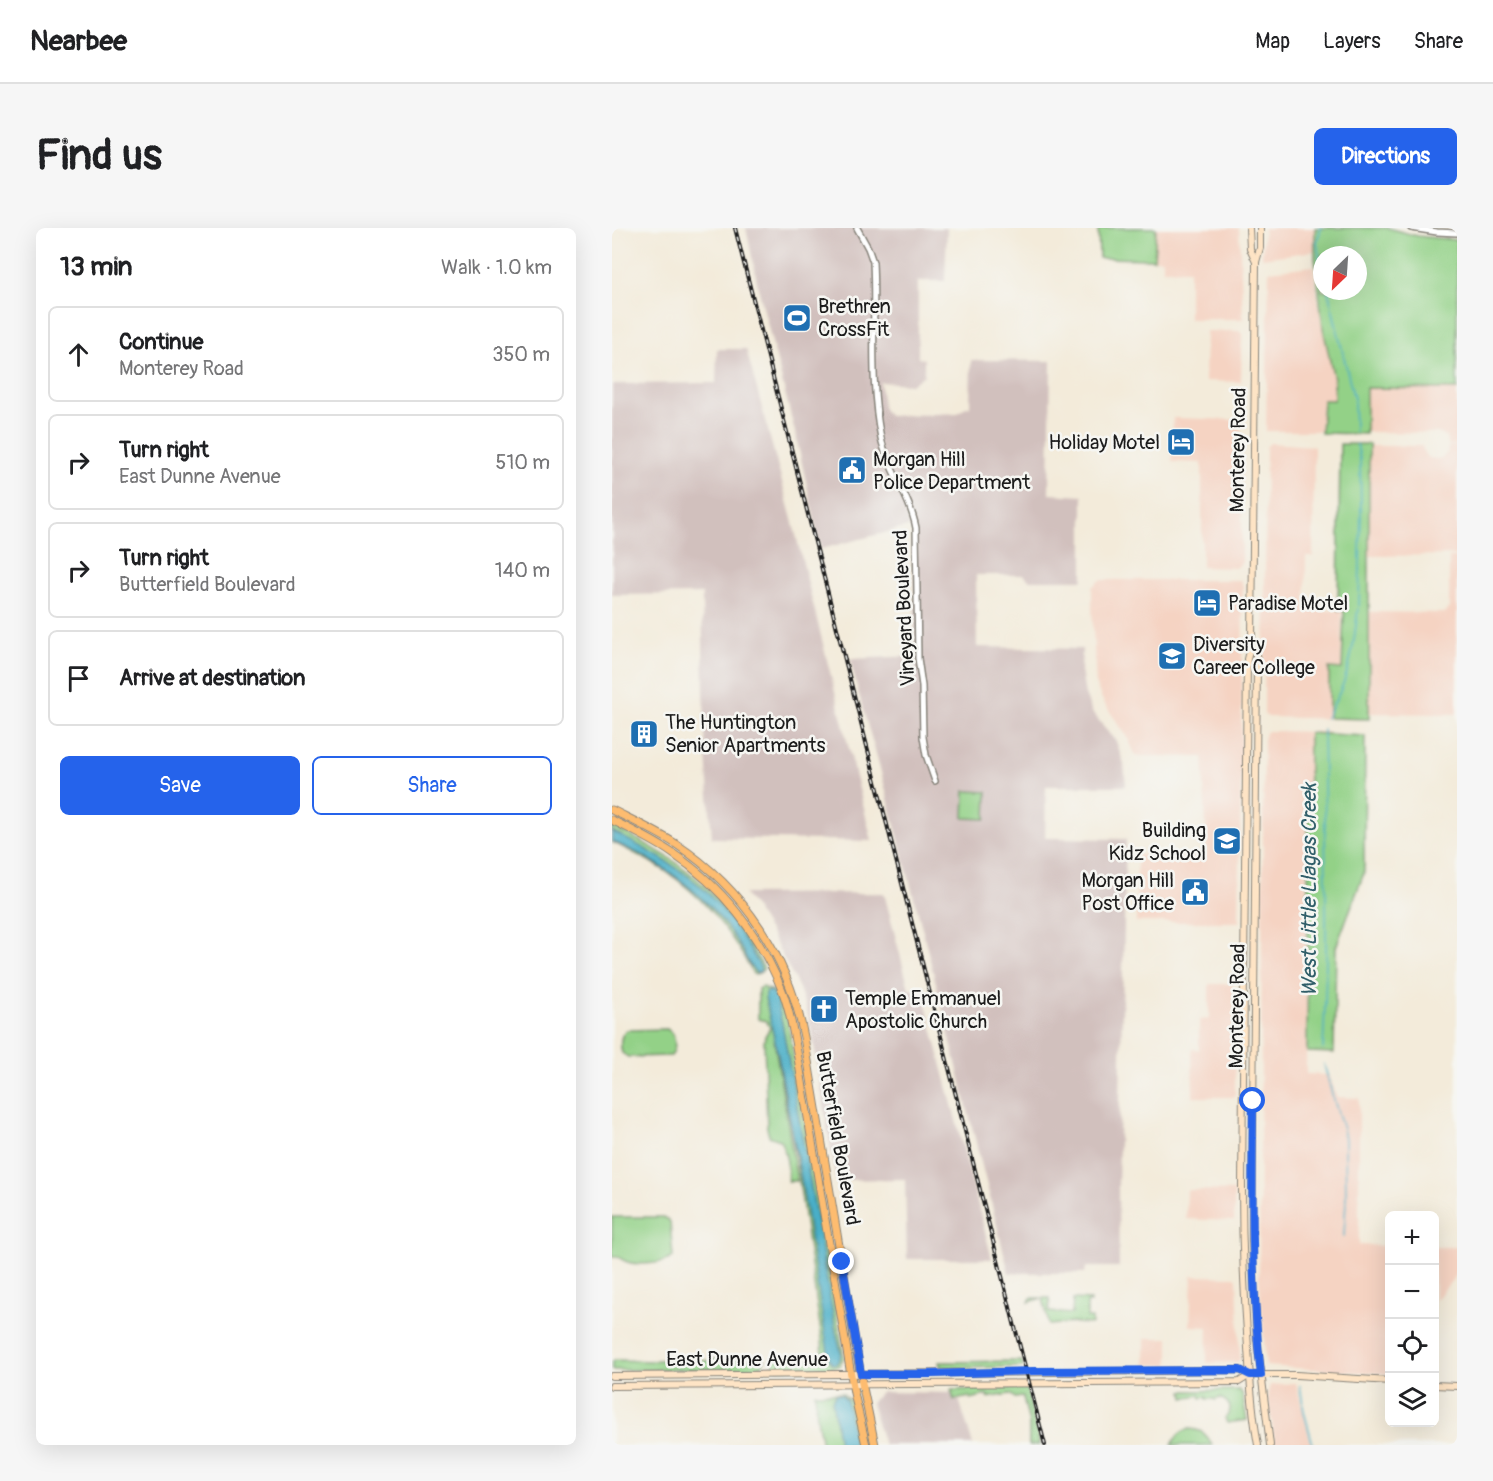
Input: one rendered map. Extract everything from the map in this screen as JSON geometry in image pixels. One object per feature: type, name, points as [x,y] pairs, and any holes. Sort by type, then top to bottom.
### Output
[{"type":"main road","name":"Monterey Road","points":[[1249,228],[1250,249],[1256,262]]},
{"type":"main road","name":"Monterey Road","points":[[1258,1445],[1253,1412],[1242,1271],[1242,1226],[1247,659],[1252,639],[1256,262],[1260,248],[1260,228]]},
{"type":"main road","name":"Monterey Road","points":[[1252,639],[1257,659],[1252,1241],[1255,1317],[1270,1445]]},
{"type":"main road","name":"Butterfield Boulevard","points":[[612,810],[676,844],[723,882],[759,925],[785,972],[799,1016],[809,1064],[862,1383],[875,1445]]},
{"type":"main road","name":"Butterfield Boulevard","points":[[612,820],[672,852],[702,875],[752,933],[778,981],[796,1044],[853,1384],[866,1445]]},
{"type":"main road","points":[[1244,978],[1248,979],[1254,988]]},
{"type":"main road","name":"East Dunne Avenue","points":[[612,1376],[1240,1370],[1250,1375]]},
{"type":"main road","points":[[974,1384],[980,1372]]},
{"type":"main road","points":[[1250,1375],[1296,1375],[1385,1382]]},
{"type":"main road","name":"East Dunne Avenue","points":[[612,1386],[1239,1382],[1250,1375]]},
{"type":"main road","points":[[1439,1385],[1457,1386]]},
{"type":"street","name":"Vineyard Boulevard","points":[[857,228],[873,262],[874,388],[881,438],[890,466],[913,513],[916,528],[918,658],[922,686],[923,737],[935,781]]},
{"type":"street","points":[[1410,228],[1457,233]]},
{"type":"shaded area","points":[[746,228],[947,228],[945,281],[918,281],[918,358],[924,359],[924,375],[912,384],[880,382],[883,409],[889,416],[958,413],[970,406],[971,360],[1051,361],[1049,494],[1083,496],[1083,580],[1029,580],[1024,575],[976,575],[977,647],[1082,649],[1081,670],[1085,695],[1092,712],[1116,741],[1124,764],[1126,786],[1046,786],[1045,838],[1126,839],[1118,1188],[1119,1267],[1086,1267],[1085,1273],[1009,1273],[921,924],[850,659],[915,656],[913,531],[911,526],[821,549]]},
{"type":"shaded area","points":[[1156,228],[1239,228],[1243,319],[1189,319],[1189,270],[1163,269],[1163,259],[1154,259]]},
{"type":"shaded area","points":[[1264,228],[1314,228],[1313,251],[1262,258]]},
{"type":"shaded area","points":[[1313,266],[1313,300],[1318,300],[1333,377],[1333,400],[1322,400],[1320,431],[1266,431],[1269,271]]},
{"type":"shaded area","points":[[1206,331],[1239,331],[1242,334],[1241,382],[1205,381]]},
{"type":"shaded area","points":[[717,349],[746,349],[792,519],[872,841],[712,838],[705,741],[702,594],[612,595],[612,384],[716,383]]},
{"type":"shaded area","points":[[1366,389],[1457,389],[1457,445],[1448,445],[1446,436],[1438,433],[1366,432]]},
{"type":"shaded area","points":[[1173,418],[1241,420],[1242,562],[1236,568],[1202,567],[1202,463],[1172,462]]},
{"type":"shaded area","points":[[1270,443],[1314,446],[1313,556],[1306,556],[1305,610],[1342,611],[1340,719],[1268,717],[1264,714],[1266,447]]},
{"type":"shaded area","points":[[1370,446],[1422,446],[1429,458],[1436,459],[1442,458],[1447,453],[1449,446],[1457,446],[1457,555],[1370,556]]},
{"type":"shaded area","points":[[1449,557],[1457,557],[1457,714],[1369,713],[1370,612],[1444,613],[1447,611],[1449,608]]},
{"type":"shaded area","points":[[1100,580],[1241,580],[1243,586],[1239,922],[1136,922],[1137,855],[1207,855],[1203,757],[1136,756],[1128,738],[1104,703],[1096,686],[1092,608],[1092,587]]},
{"type":"shaded area","points":[[1268,731],[1328,732],[1327,812],[1306,812],[1306,1074],[1329,1075],[1337,1097],[1359,1098],[1359,1245],[1385,1246],[1385,1374],[1266,1366],[1259,1274],[1265,733]]},
{"type":"shaded area","points":[[884,893],[909,989],[922,989],[992,1259],[907,1259],[905,1179],[836,1180],[807,1011],[799,988],[772,936],[744,894]]},
{"type":"shaded area","points":[[1209,984],[1231,984],[1234,989],[1235,1094],[1233,1097],[1193,1097],[1192,1049],[1199,1050],[1199,1020],[1209,1019]]},
{"type":"shaded area","points":[[1187,1190],[1234,1191],[1234,1221],[1186,1219]]},
{"type":"shaded area","points":[[1439,1247],[1457,1247],[1457,1274],[1439,1296]]},
{"type":"shaded area","points":[[1192,1276],[1235,1277],[1237,1279],[1240,1358],[1238,1362],[1207,1363],[1208,1327],[1190,1326]]},
{"type":"shaded area","points":[[1145,1338],[1169,1338],[1169,1365],[1145,1365]]},
{"type":"shaded area","points":[[1296,1383],[1311,1445],[1275,1445],[1268,1393],[1270,1385]]},
{"type":"shaded area","points":[[881,1392],[957,1393],[973,1445],[884,1445],[871,1403]]},
{"type":"green space","points":[[1098,228],[1156,228],[1154,259],[1099,258]]},
{"type":"green space","points":[[1315,228],[1388,228],[1418,236],[1457,240],[1457,389],[1366,388],[1366,434],[1321,433],[1323,400],[1334,400],[1334,379],[1323,328],[1320,300],[1367,300],[1367,246],[1315,246]]},
{"type":"green space","points":[[1340,444],[1369,444],[1369,719],[1329,718],[1329,668],[1342,669],[1344,610],[1338,610]]},
{"type":"green space","points":[[1309,733],[1365,736],[1364,873],[1336,947],[1334,1053],[1307,1052]]},
{"type":"green space","points":[[965,791],[987,792],[986,819],[964,818]]},
{"type":"green space","points":[[612,826],[665,856],[706,887],[725,908],[750,943],[764,968],[762,971],[753,974],[726,930],[692,892],[659,867],[612,842]]},
{"type":"green space","points":[[763,986],[765,989],[773,990],[781,1000],[788,1023],[844,1357],[837,1367],[833,1368],[779,1369],[775,1367],[771,1359],[823,1359],[795,1153],[774,1040],[797,1181],[788,1181],[787,1160],[782,1145],[780,1140],[769,1136],[767,1128],[764,1041],[770,1028],[766,1021],[758,1019],[758,989]]},
{"type":"green space","points":[[667,1029],[675,1041],[671,1056],[628,1057],[622,1053],[621,1037],[627,1030]]},
{"type":"green space","points":[[612,1217],[663,1217],[668,1219],[673,1257],[657,1263],[643,1264],[630,1263],[618,1257],[612,1257]]},
{"type":"green space","points":[[1031,1298],[1043,1298],[1029,1302]]},
{"type":"green space","points":[[1043,1298],[1050,1298],[1049,1312],[1072,1314],[1073,1299],[1090,1300],[1087,1302],[1087,1318],[1092,1318],[1092,1324],[1049,1325]]},
{"type":"green space","points":[[714,1359],[765,1359],[762,1366],[756,1369],[612,1370],[614,1360],[713,1361]]},
{"type":"green space","points":[[1022,1361],[1023,1367],[945,1368],[940,1366],[939,1362]]},
{"type":"green space","points":[[1026,1387],[1040,1445],[1029,1445],[1029,1423],[1023,1397],[1015,1398],[1010,1394],[988,1398],[987,1395],[954,1400],[951,1390]]},
{"type":"green space","points":[[1239,1390],[1242,1393],[1247,1420],[1227,1423],[1225,1418],[1230,1406],[1226,1402],[1220,1398],[1215,1400],[1201,1398],[1200,1395],[1184,1398],[1183,1391]]},
{"type":"green space","points":[[815,1393],[842,1393],[851,1401],[862,1445],[822,1445]]},
{"type":"green space","points":[[1188,1429],[1203,1433],[1212,1445],[1172,1445],[1178,1435]]},
{"type":"water","points":[[612,831],[670,863],[710,895],[737,929],[761,971],[757,973],[752,968],[728,928],[702,898],[665,869],[612,841]]},
{"type":"water","points":[[771,991],[776,997],[783,1028],[841,1353],[836,1364],[832,1364],[829,1359],[801,1179],[765,998],[766,992]]},
{"type":"water","points":[[836,1394],[842,1395],[847,1401],[854,1445],[839,1445],[832,1400]]},
{"type":"waterway","name":"West Little Llagas Creek","points":[[1318,246],[1321,228]]},
{"type":"waterway","name":"West Little Llagas Creek","points":[[1330,300],[1354,399],[1355,431]]},
{"type":"waterway","name":"West Little Llagas Creek","points":[[1357,444],[1360,460],[1361,513],[1359,606]]},
{"type":"waterway","name":"West Little Llagas Creek","points":[[1326,718],[1340,693],[1346,675],[1353,647],[1358,609]]},
{"type":"waterway","name":"West Little Llagas Creek","points":[[1323,730],[1326,929],[1323,1049]]},
{"type":"waterway","name":"West Little Llagas Creek","points":[[1324,1064],[1345,1140],[1344,1236]]},
{"type":"waterway","name":"West Little Llagas Creek","points":[[1300,1386],[1313,1445]]},
{"type":"railway","points":[[735,228],[1045,1445]]},
{"type":"place","name":"Brethren CrossFit","points":[[797,318]]},
{"type":"place","name":"Holiday Motel","points":[[1181,442]]},
{"type":"place","name":"Morgan Hill Police Department","points":[[852,470]]},
{"type":"place","name":"Paradise Motel","points":[[1207,603]]},
{"type":"place","name":"Diversity Career College","points":[[1172,656]]},
{"type":"place","name":"The Huntington Senior Apartments","points":[[644,734]]},
{"type":"place","name":"Building Kidz School","points":[[1227,841]]},
{"type":"place","name":"Morgan Hill Post Office","points":[[1195,892]]},
{"type":"place","name":"Temple Emmanuel Apostolic Church","points":[[824,1009]]},
{"type":"route","points":[[842,1262],[861,1374],[1240,1370],[1250,1375],[1261,1375],[1252,1241],[1253,1101]]}]
